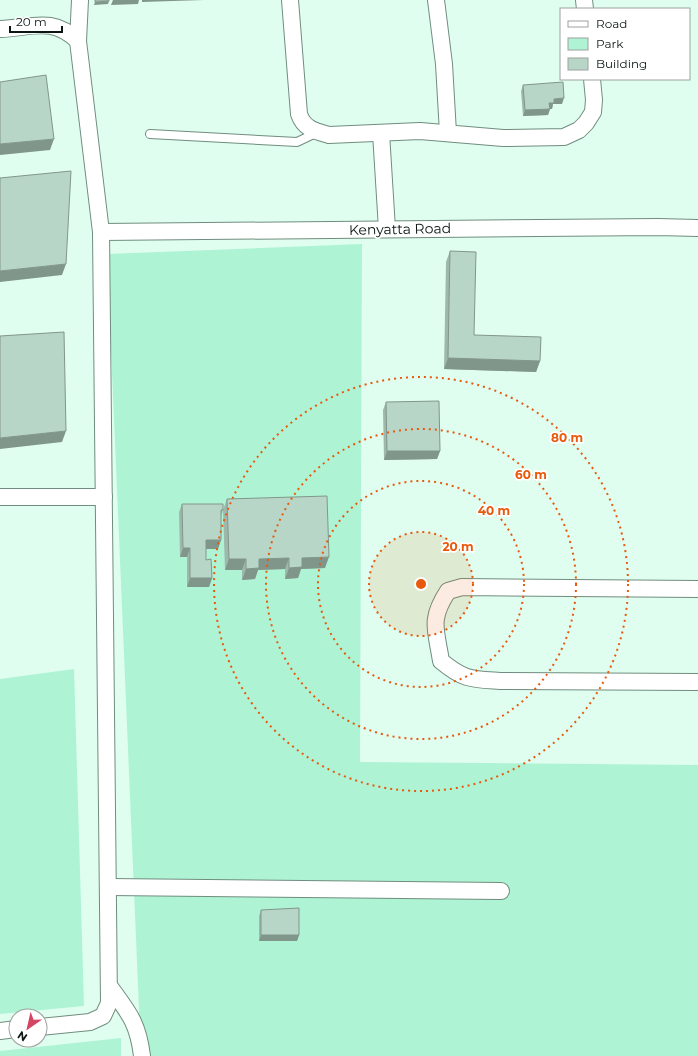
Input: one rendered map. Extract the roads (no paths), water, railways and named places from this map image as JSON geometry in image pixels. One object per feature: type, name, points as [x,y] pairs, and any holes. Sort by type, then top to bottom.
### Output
[{"type":"street","points":[[48,1026],[90,1022],[103,1016],[109,1003],[110,987],[101,232],[78,41],[80,0]]},
{"type":"street","points":[[290,0],[299,114],[302,121],[309,128],[329,135],[420,131],[503,138],[564,137],[579,130],[586,123],[593,112],[594,100],[592,80]]},
{"type":"street","points":[[436,0],[444,64],[448,133]]},
{"type":"street","points":[[0,29],[56,26],[68,32],[78,41]]},
{"type":"street","points":[[380,133],[387,230]]},
{"type":"street","name":"Kenyatta Road","points":[[101,232],[658,227],[698,228]]},
{"type":"street","points":[[0,497],[104,497]]},
{"type":"street","points":[[698,589],[462,587],[448,591],[438,607],[434,620],[441,661],[457,674],[474,679],[500,681],[698,682]]},
{"type":"street","points":[[109,887],[501,891]]},
{"type":"street","points":[[110,987],[129,1012],[137,1028],[142,1056]]},
{"type":"lane","points":[[150,134],[297,142],[304,140],[318,132]]}]
